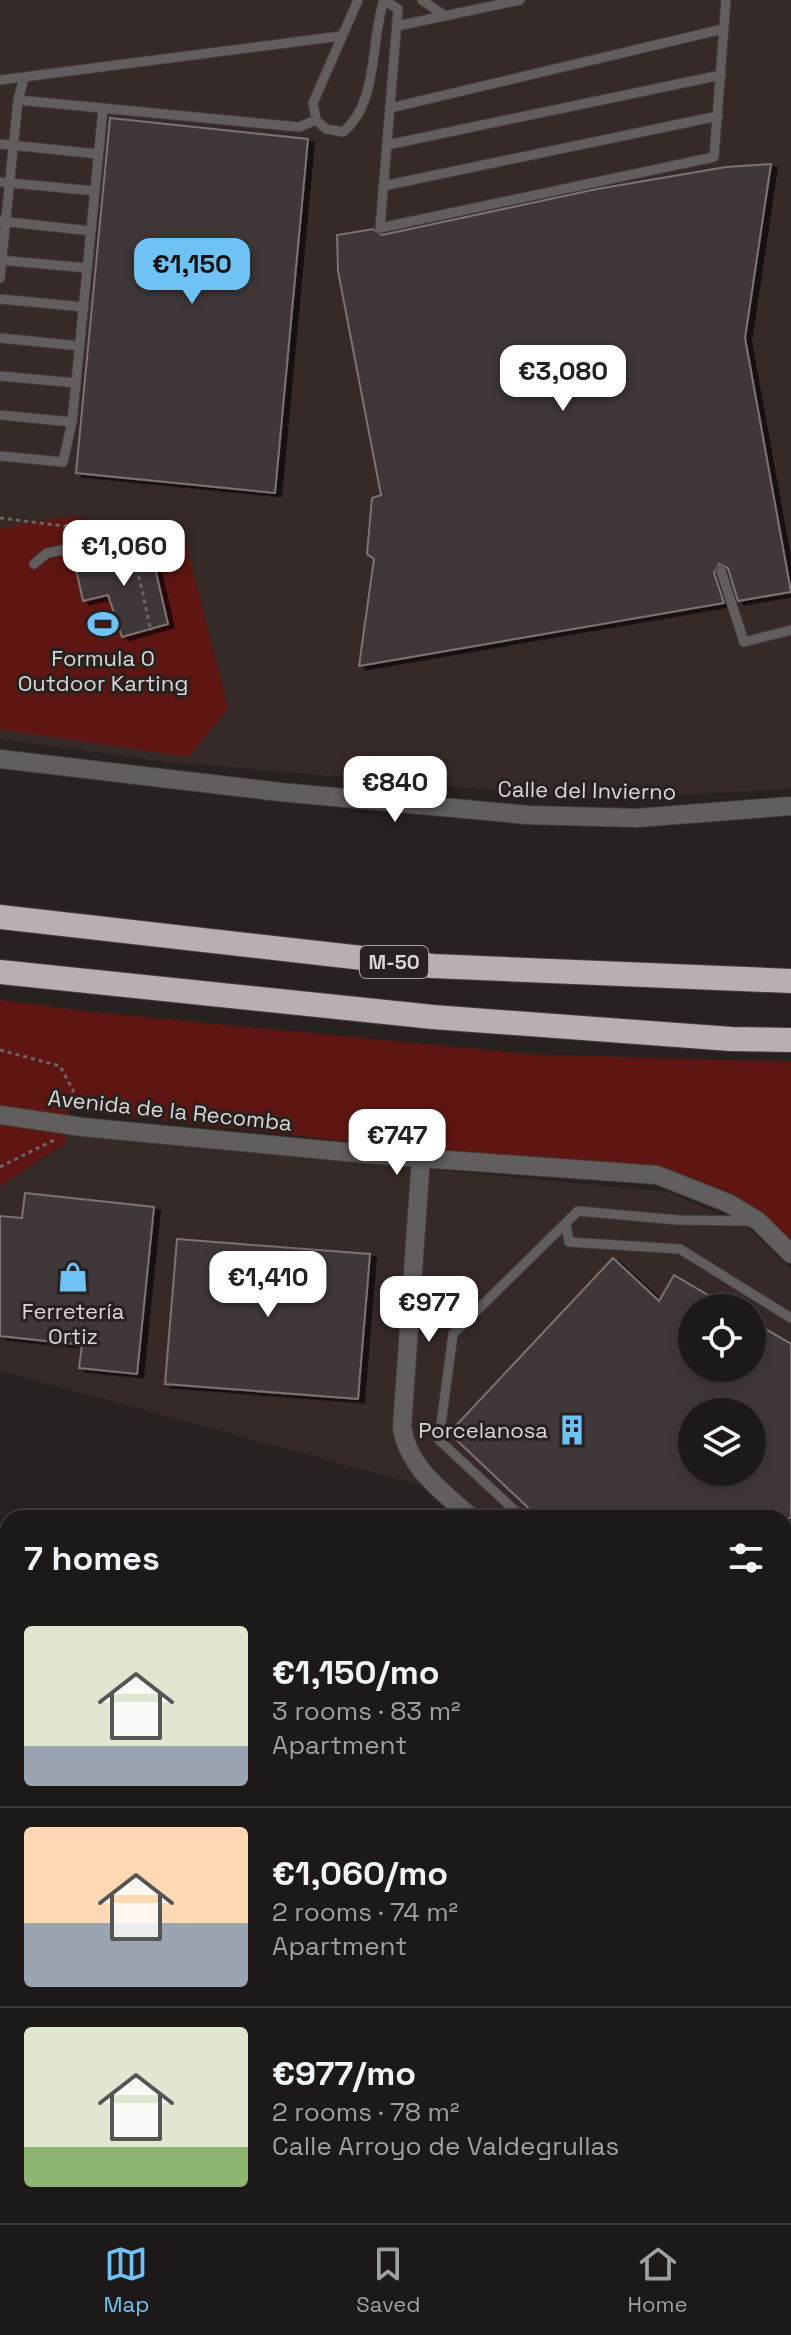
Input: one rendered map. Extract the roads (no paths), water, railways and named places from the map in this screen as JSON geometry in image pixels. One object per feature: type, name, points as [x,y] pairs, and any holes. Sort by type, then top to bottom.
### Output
[{"type":"highway","name":"M-50","points":[[0,917],[433,966],[791,981]]},
{"type":"highway","name":"M-50","points":[[0,972],[433,1017],[731,1039],[791,1040]]},
{"type":"street","name":"Calle del Invierno","points":[[0,759],[249,789],[528,815],[637,818],[791,806]]},
{"type":"street","name":"Avenida de la Recomba","points":[[0,1115],[82,1127],[421,1158],[657,1175],[728,1203],[758,1221],[791,1254]]},
{"type":"street","points":[[421,1158],[402,1427],[405,1450],[417,1467],[463,1510]]},
{"type":"lane","points":[[358,0],[313,103],[316,120],[326,129],[343,132],[352,124],[365,99],[384,0],[398,9],[380,228],[714,157],[726,0]]},
{"type":"lane","points":[[422,0],[445,16]]},
{"type":"lane","points":[[397,26],[520,0]]},
{"type":"lane","points":[[390,108],[723,29]]},
{"type":"lane","points":[[0,80],[341,36]]},
{"type":"lane","points":[[387,145],[721,75]]},
{"type":"lane","points":[[0,278],[5,183],[24,78]]},
{"type":"lane","points":[[18,100],[299,127],[316,120]]},
{"type":"lane","points":[[0,456],[63,462],[72,422],[103,109]]},
{"type":"lane","points":[[383,186],[718,116]]},
{"type":"lane","points":[[0,144],[98,154]]},
{"type":"lane","points":[[5,183],[95,191]]},
{"type":"lane","points":[[3,222],[91,231]]},
{"type":"lane","points":[[1,260],[87,268]]},
{"type":"lane","points":[[0,299],[84,307]]},
{"type":"lane","points":[[0,338],[80,346]]},
{"type":"lane","points":[[0,376],[76,383]]},
{"type":"lane","points":[[0,415],[72,422]]},
{"type":"lane","points":[[34,564],[47,553],[78,547],[83,552]]},
{"type":"lane","points":[[721,571],[744,642],[791,630]]},
{"type":"lane","points":[[514,1510],[439,1440],[453,1334],[578,1211],[678,1220],[758,1221]]},
{"type":"lane","points":[[566,1224],[569,1242],[680,1249],[791,1318]]},
{"type":"place","name":"Formula 0 Outdoor Karting","points":[[103,624]]},
{"type":"place","name":"Ferretería Ortiz","points":[[73,1277]]},
{"type":"place","name":"Porcelanosa","points":[[572,1430]]}]
